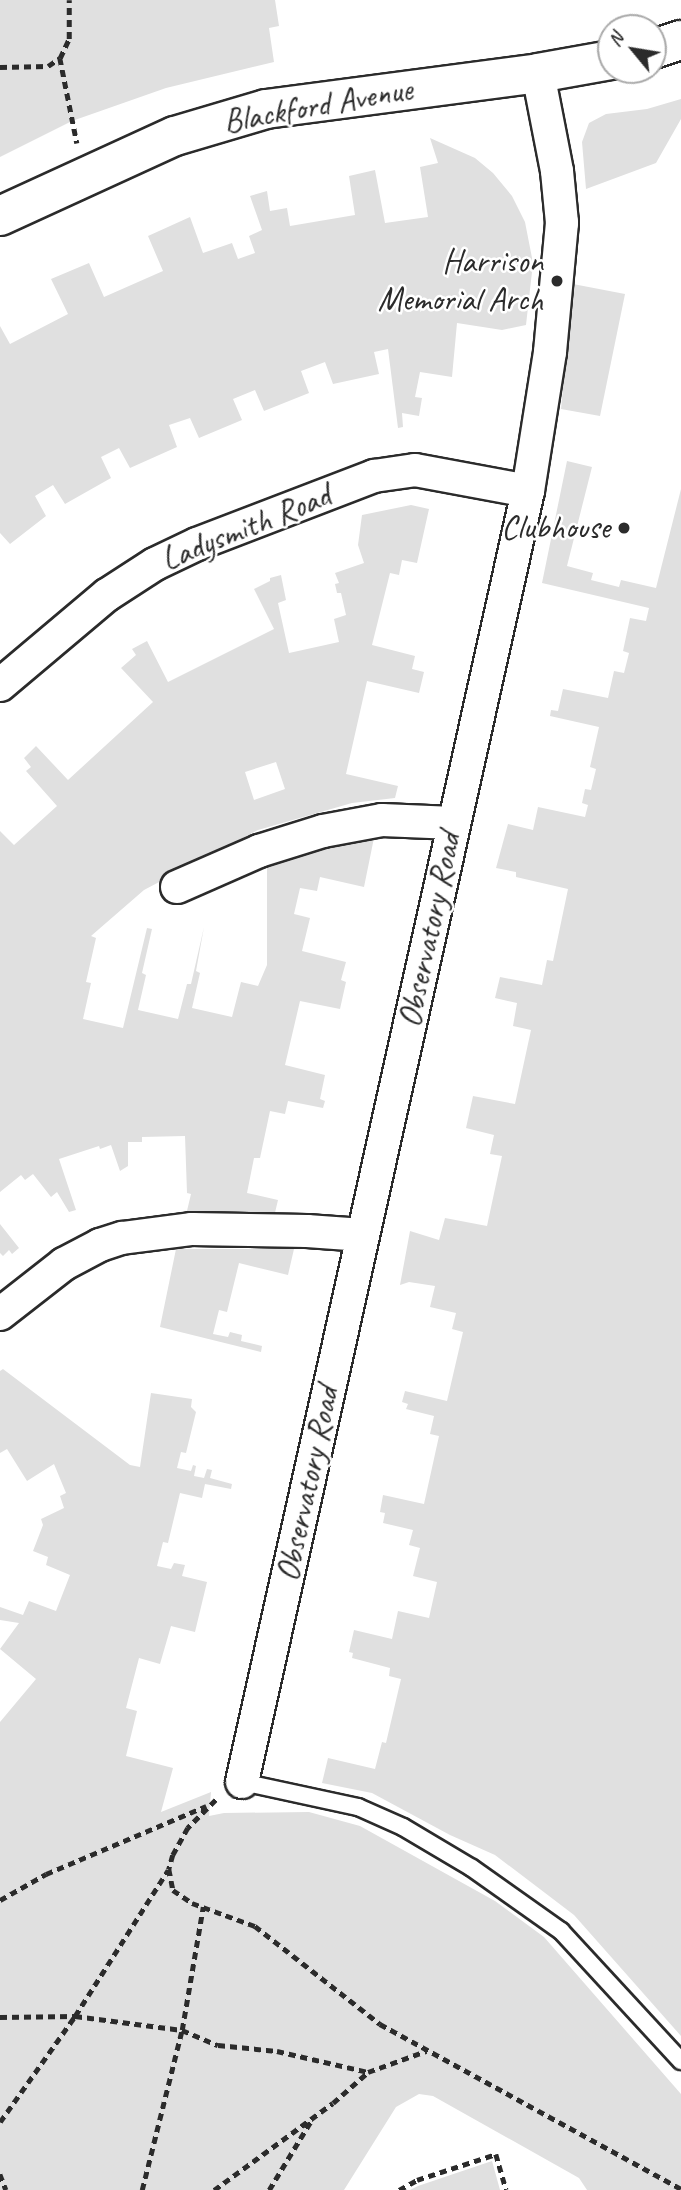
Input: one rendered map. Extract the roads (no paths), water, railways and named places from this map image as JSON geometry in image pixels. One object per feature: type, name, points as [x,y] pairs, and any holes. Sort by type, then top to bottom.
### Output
[{"type":"street","name":"Blackford Avenue","points":[[0,216],[175,136],[255,111],[296,103],[538,73],[597,62]]},
{"type":"street","name":"Observatory Road","points":[[242,1782],[528,491],[556,308],[562,223],[557,171],[538,73]]},
{"type":"street","name":"Ladysmith Road","points":[[0,685],[107,595],[155,564],[242,526],[374,476],[415,470],[528,491]]},
{"type":"street","points":[[177,887],[259,850],[323,831],[382,820],[454,823]]},
{"type":"street","points":[[0,1314],[64,1264],[122,1238],[192,1229],[363,1235]]},
{"type":"lane","points":[[242,1782],[358,1807],[403,1827],[472,1868],[561,1931],[681,2061]]},
{"type":"place","name":"Harrison Memorial Arch","points":[[557,281]]},
{"type":"place","name":"Clubhouse","points":[[624,528]]}]
